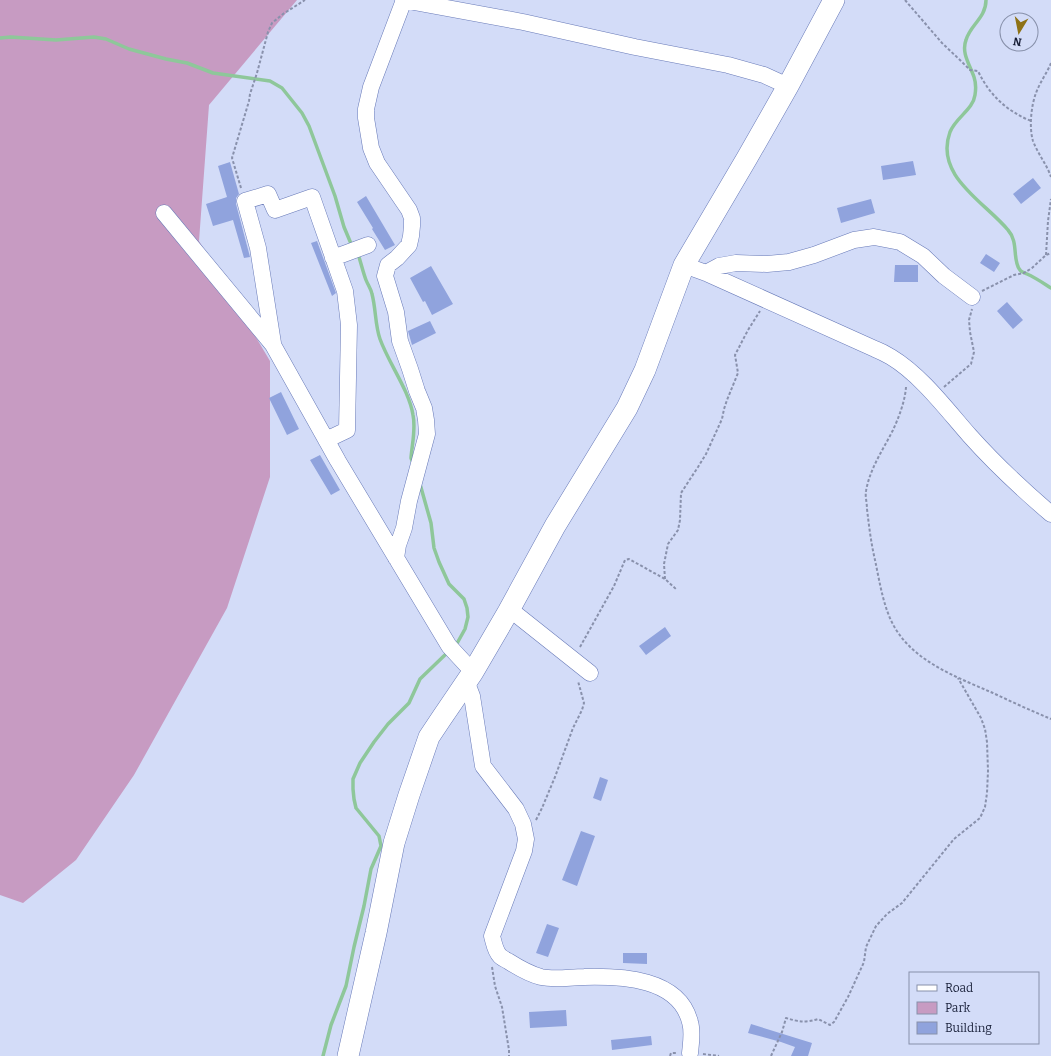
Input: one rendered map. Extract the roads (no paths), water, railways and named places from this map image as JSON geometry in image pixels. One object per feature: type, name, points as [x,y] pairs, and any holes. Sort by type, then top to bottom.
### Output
[{"type":"main road","points":[[348,1056],[394,843],[408,795],[430,737],[470,678],[555,526],[627,408],[646,370],[684,265],[788,86],[834,0]]},
{"type":"street","points":[[396,558],[398,545],[404,528],[427,434],[424,408],[400,341],[396,312],[385,276],[388,265],[409,245],[412,218],[409,210],[377,163],[371,148],[366,109],[372,87],[404,0],[523,22],[635,47],[728,65],[764,76],[788,86]]},
{"type":"street","points":[[273,345],[258,248],[245,201],[268,194],[275,210],[312,197],[345,291],[349,325],[348,430],[326,440]]},
{"type":"street","points":[[164,213],[273,345],[326,440],[449,646],[470,678],[483,766],[516,809],[523,824],[526,839],[524,851],[492,936],[495,947],[500,956],[525,972],[542,977],[563,978],[585,976],[634,979],[665,989],[678,999],[687,1012],[691,1023],[692,1033],[690,1053]]},
{"type":"street","points":[[706,273],[720,266],[736,263],[767,264],[789,262],[814,255],[854,240],[874,237],[900,242],[912,249],[923,256],[944,276],[972,297]]},
{"type":"street","points":[[333,258],[360,248]]},
{"type":"street","points":[[684,265],[772,302],[875,348],[891,357],[915,375],[998,465],[1033,499],[1051,514]]},
{"type":"street","points":[[508,612],[517,615],[590,673]]},
{"type":"waterway","points":[[986,0],[981,17],[968,35],[965,45],[965,54],[975,79],[976,86],[974,100],[950,132],[947,148],[949,162],[955,175],[964,187],[1008,230],[1015,246],[1016,262],[1021,271],[1051,288]]},
{"type":"waterway","points":[[0,38],[11,37],[56,40],[94,37],[106,39],[129,49],[187,63],[213,73],[270,81],[282,88],[302,113],[309,126],[352,246]]},
{"type":"waterway","points":[[358,254],[365,277],[372,292],[380,339],[411,406],[414,426],[411,458],[413,463]]},
{"type":"waterway","points":[[420,484],[431,523],[434,548],[439,562],[449,584],[464,599],[467,608],[468,617],[465,629],[455,647]]},
{"type":"waterway","points":[[323,1056],[331,1025],[346,986],[371,869],[381,846],[379,836],[356,808],[353,779],[360,763],[374,742],[388,724],[409,703],[420,679],[448,652]]}]
